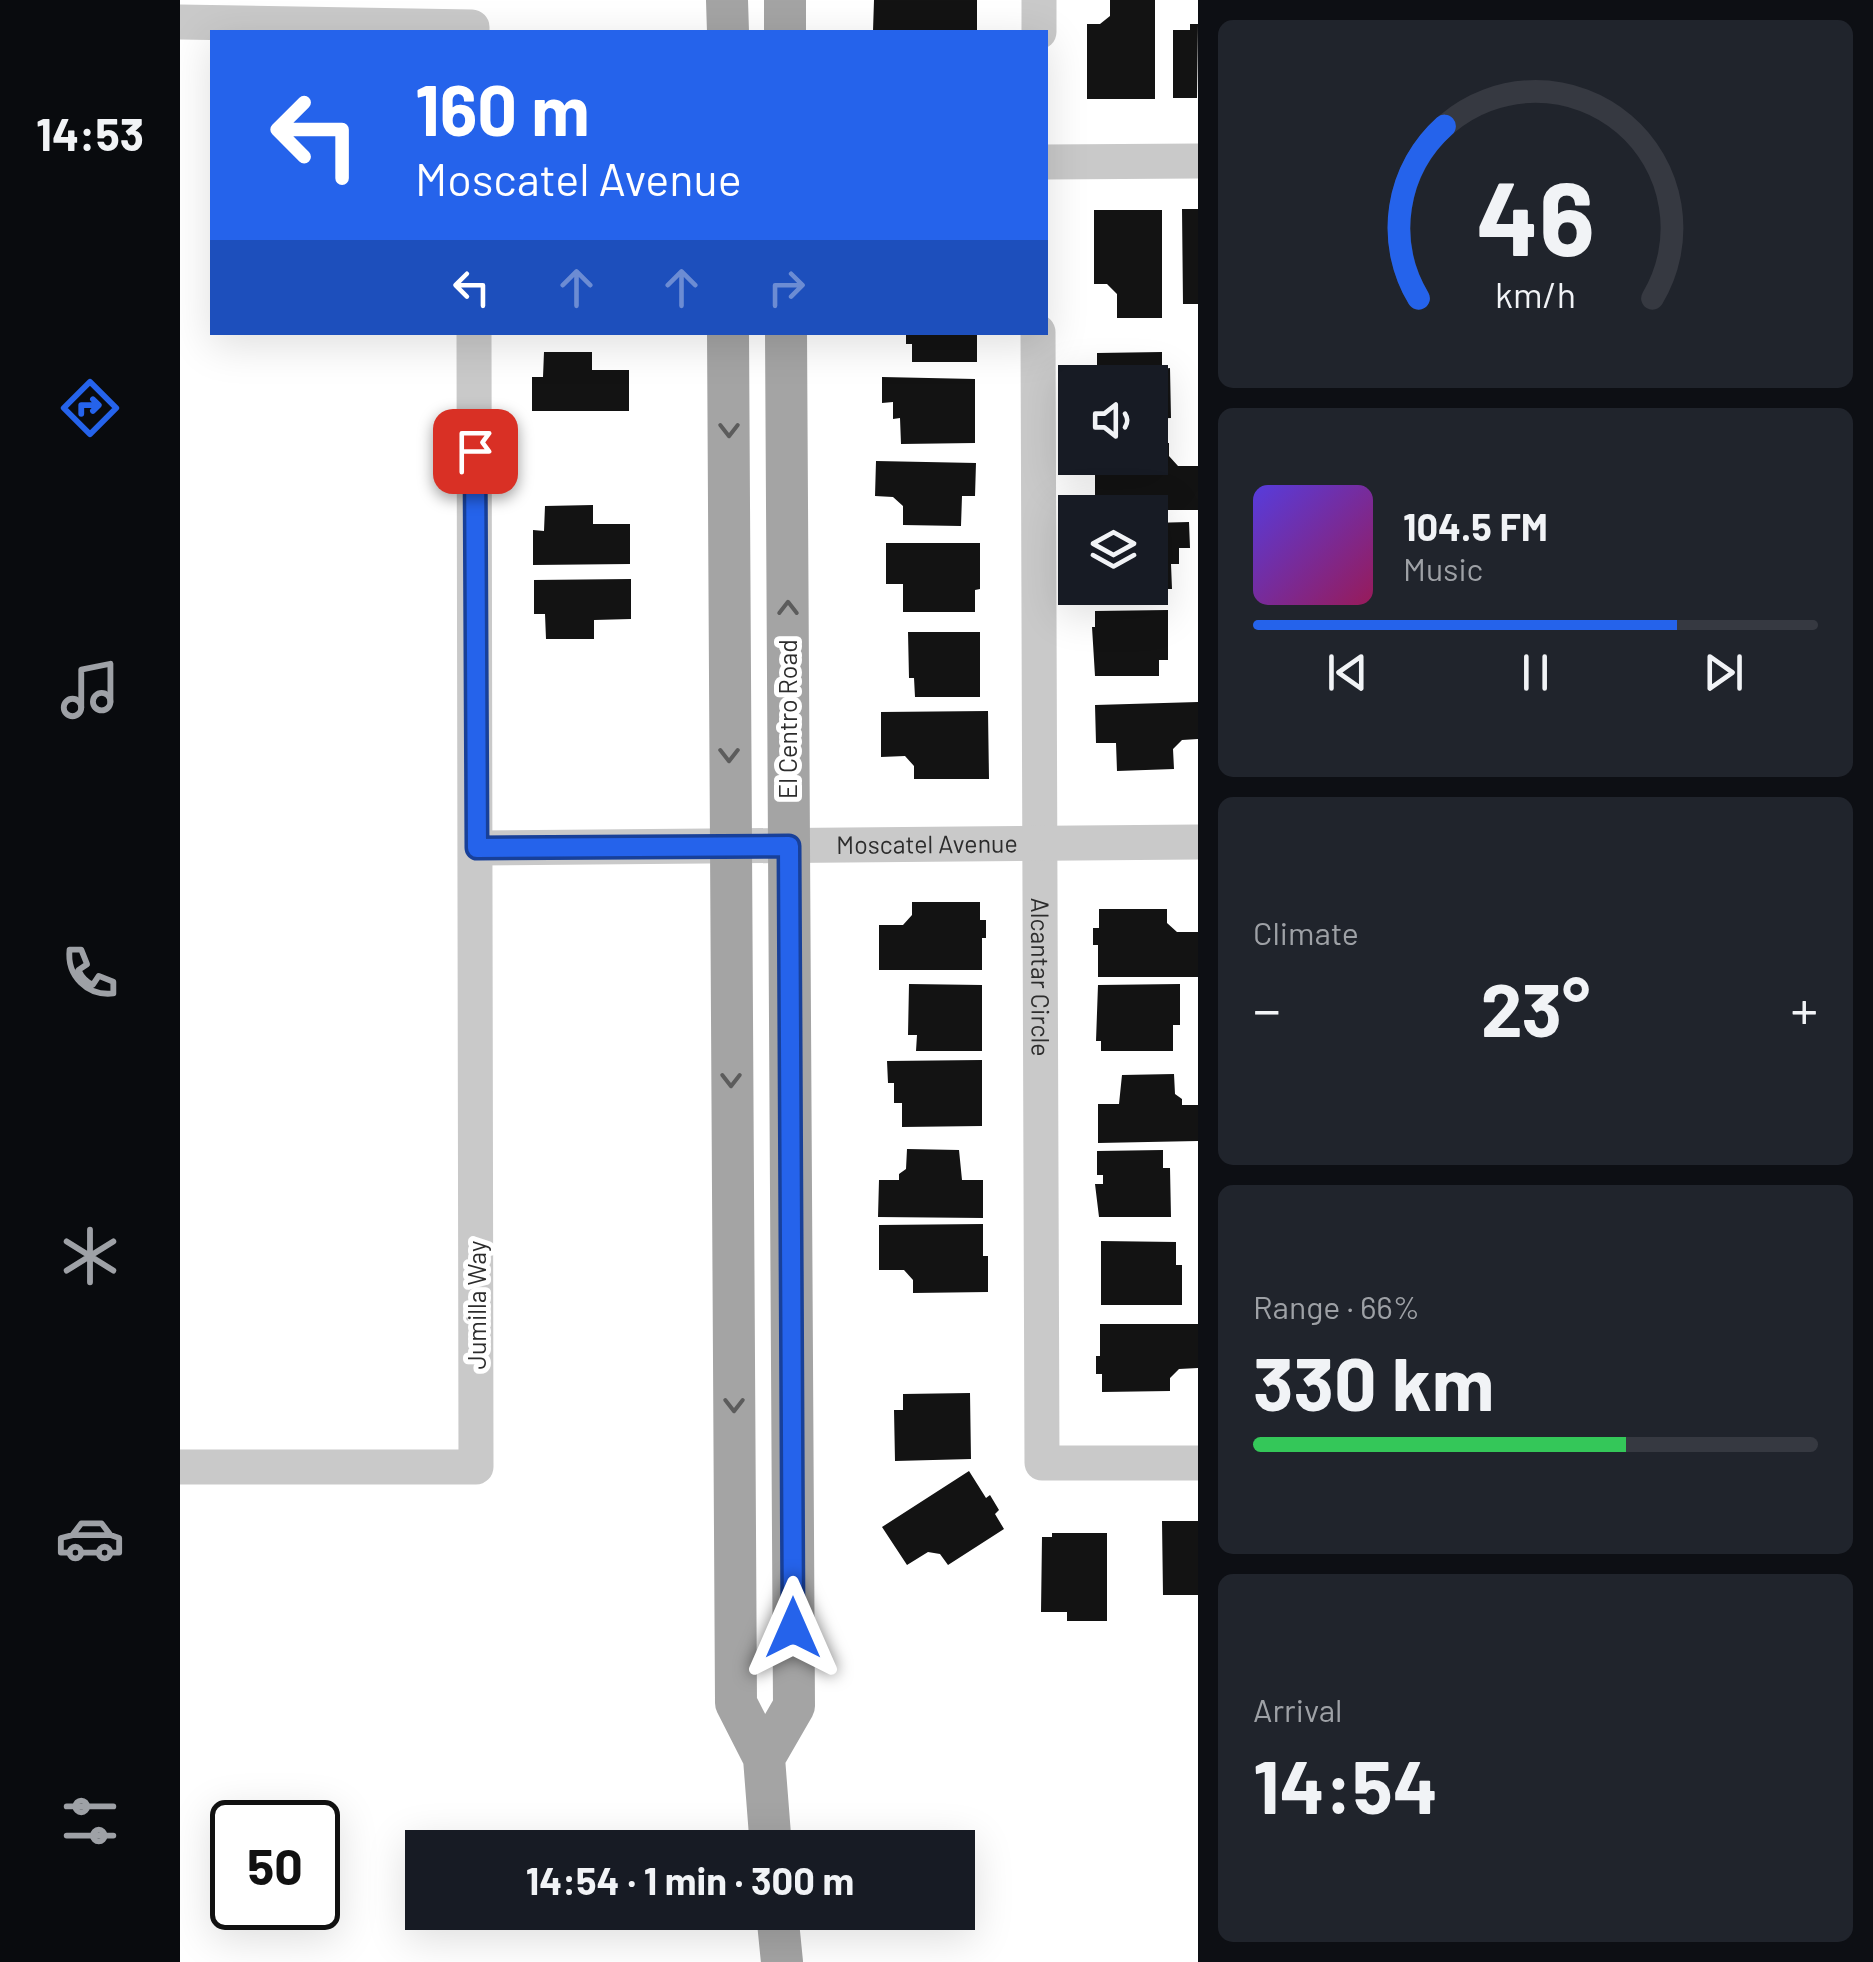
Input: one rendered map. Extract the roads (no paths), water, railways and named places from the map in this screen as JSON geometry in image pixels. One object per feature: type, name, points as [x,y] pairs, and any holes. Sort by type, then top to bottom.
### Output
[{"type":"main road","points":[[728,0],[728,30]]},
{"type":"main road","points":[[785,0],[785,30]]},
{"type":"main road","points":[[728,335],[736,1702],[764,1758],[769,1830]]},
{"type":"main road","name":"El Centro Road","points":[[764,1758],[794,1706],[786,335]]},
{"type":"main road","points":[[779,1930],[782,1962]]},
{"type":"street","points":[[1038,30],[1039,0]]},
{"type":"street","points":[[180,22],[472,30]]},
{"type":"street","points":[[1048,162],[1198,161]]},
{"type":"street","points":[[474,335],[477,848]]},
{"type":"street","name":"Alcantar Circle","points":[[1038,335],[1042,1464],[1198,1463]]},
{"type":"street","name":"Moscatel Avenue","points":[[477,848],[1198,842]]},
{"type":"street","name":"Jumilla Way","points":[[180,1467],[476,1467],[477,848]]}]
